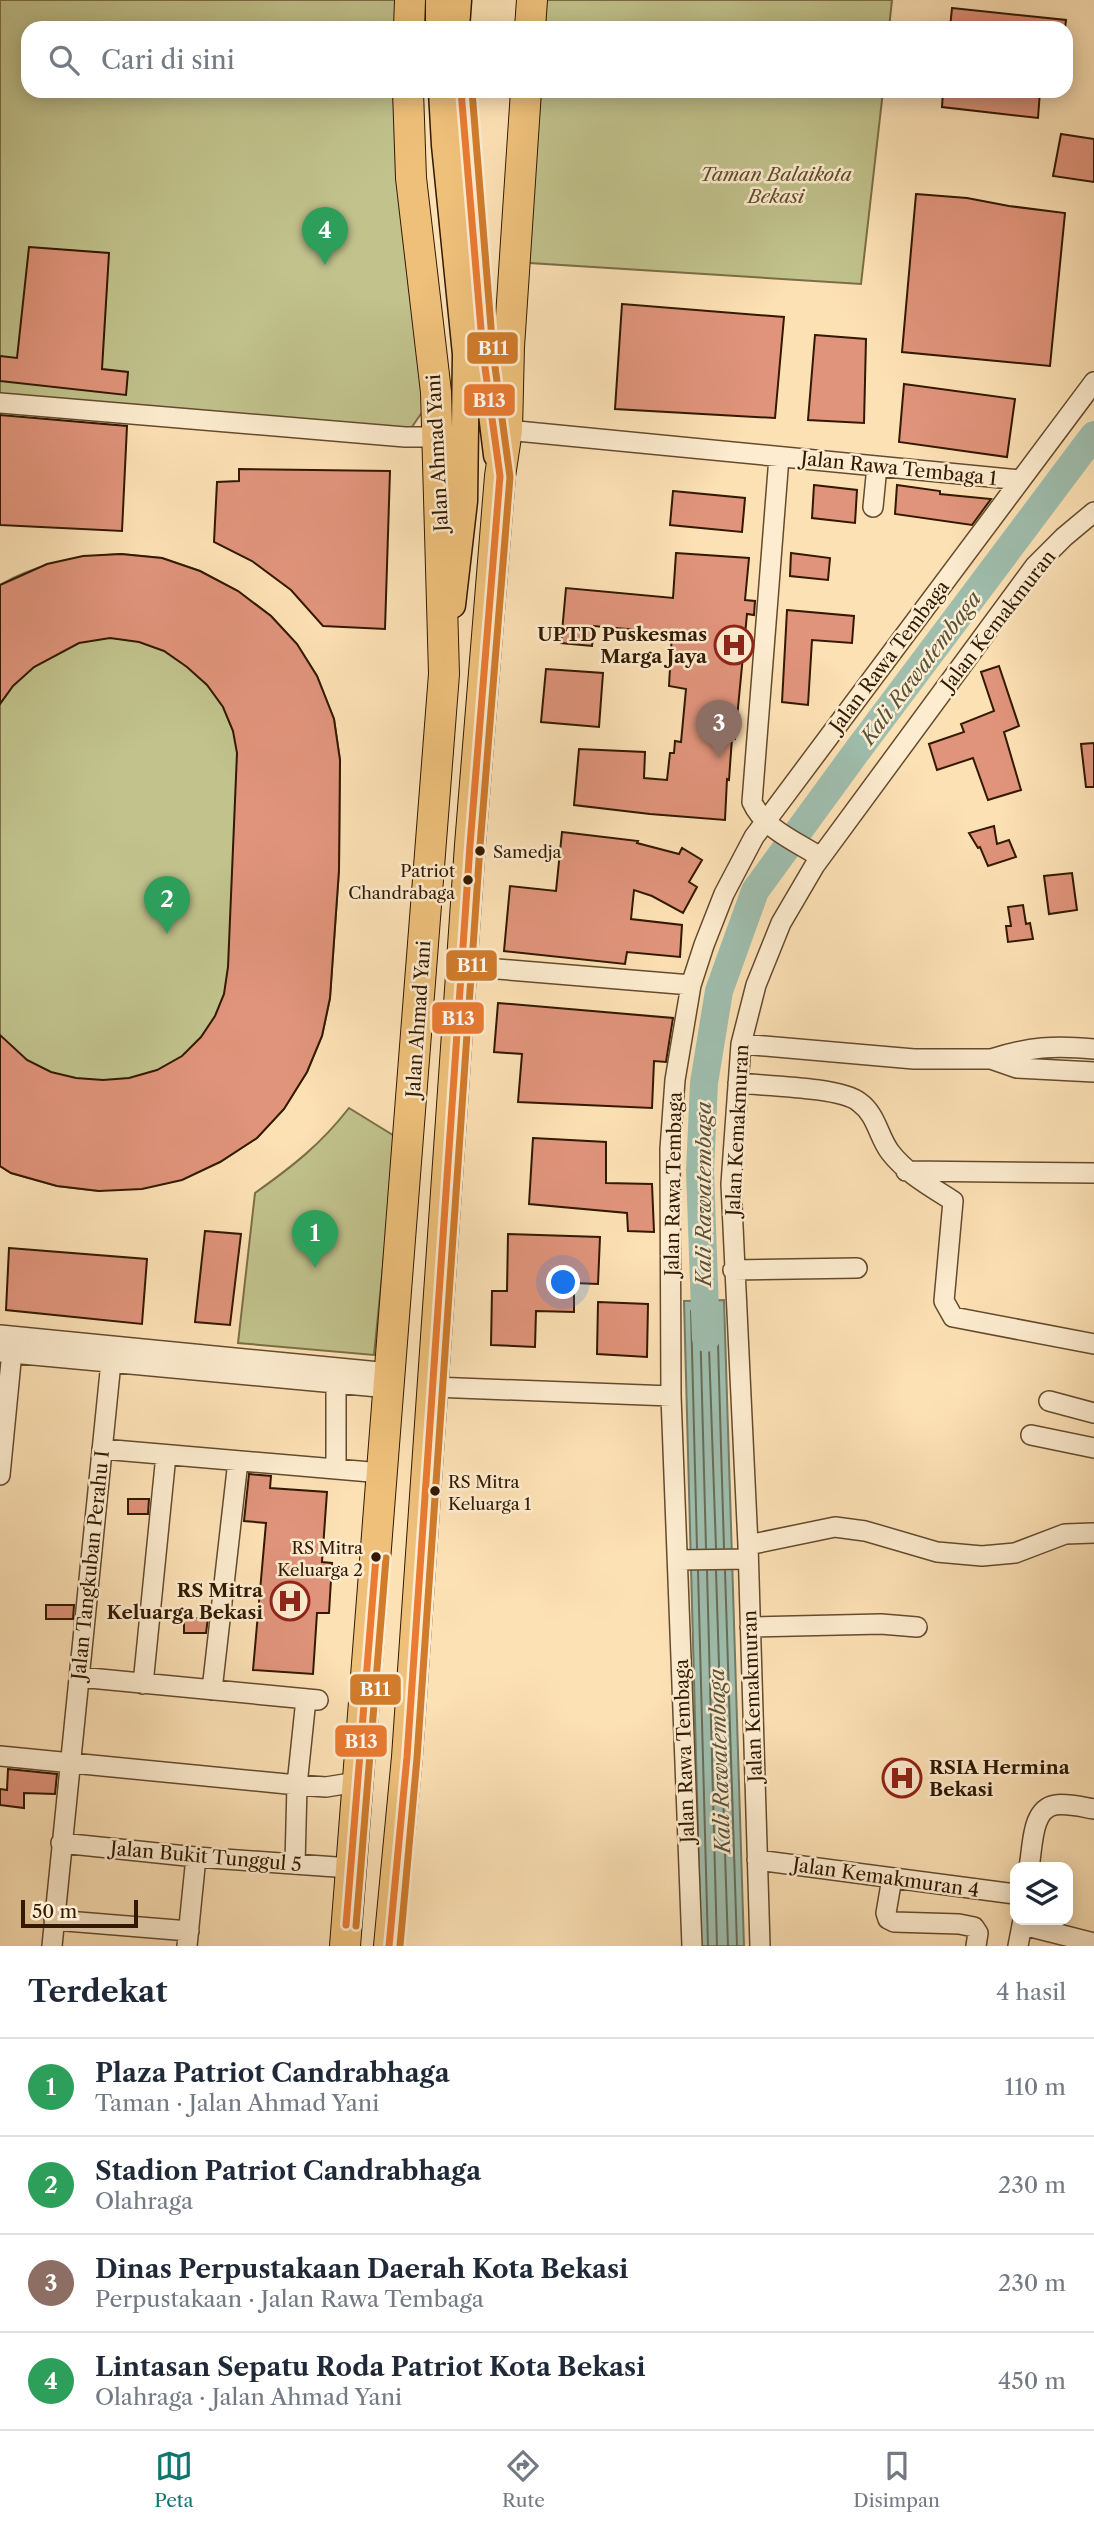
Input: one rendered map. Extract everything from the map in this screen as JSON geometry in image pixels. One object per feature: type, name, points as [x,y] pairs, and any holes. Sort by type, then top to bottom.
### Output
[{"type":"highway","points":[[409,21],[410,0]]},
{"type":"highway","points":[[530,21],[532,0]]},
{"type":"highway","name":"Jalan Ahmad Yani","points":[[345,1946],[444,674],[439,437],[411,178],[408,98]]},
{"type":"highway","name":"Jalan Ahmad Yani","points":[[389,1946],[408,1744],[461,966],[500,476],[507,430],[509,347],[526,98]]},
{"type":"highway","points":[[359,1756],[408,1744]]},
{"type":"main road","points":[[439,0],[439,21]]},
{"type":"main road","points":[[456,21],[458,0]]},
{"type":"main road","points":[[442,98],[445,145],[475,353],[500,476]]},
{"type":"main road","points":[[444,674],[464,501],[475,353],[461,98]]},
{"type":"street","name":"Jalan Rawa Tembaga","points":[[692,1946],[683,1560],[671,1396],[670,1149],[675,1080],[691,985],[724,894],[754,837],[768,824],[1094,382]]},
{"type":"street","points":[[0,403],[405,437],[439,437]]},
{"type":"street","name":"Jalan Rawa Tembaga 1","points":[[507,430],[1020,480]]},
{"type":"street","points":[[779,457],[752,802],[757,813],[768,824],[816,854]]},
{"type":"street","points":[[873,507],[877,466]]},
{"type":"street","name":"Jalan Kemakmuran","points":[[760,1946],[750,1627],[730,1184],[741,1044],[756,985],[781,923],[816,854],[1035,566],[1094,512]]},
{"type":"street","points":[[461,966],[691,985]]},
{"type":"street","points":[[741,1044],[914,1059],[990,1059],[1021,1049],[1062,1046],[1094,1049]]},
{"type":"street","points":[[990,1059],[1017,1068],[1094,1072]]},
{"type":"street","points":[[738,1083],[843,1094],[859,1102],[873,1117],[889,1151],[905,1171],[953,1201],[944,1301],[953,1317],[1094,1344]]},
{"type":"street","points":[[905,1171],[1094,1173]]},
{"type":"street","points":[[733,1270],[857,1268]]},
{"type":"street","points":[[7,1344],[389,1381]]},
{"type":"street","points":[[7,1344],[110,1365],[336,1384],[389,1381]]},
{"type":"street","points":[[0,1475],[7,1344]]},
{"type":"street","name":"Jalan Tangkuban Perahu I","points":[[52,1946],[110,1365]]},
{"type":"street","points":[[336,1384],[336,1469]]},
{"type":"street","points":[[433,1387],[671,1396]]},
{"type":"street","points":[[1049,1401],[1094,1413]]},
{"type":"street","points":[[1031,1435],[1094,1448]]},
{"type":"street","points":[[102,1449],[382,1473]]},
{"type":"street","points":[[143,1684],[166,1455]]},
{"type":"street","points":[[212,1690],[238,1461]]},
{"type":"street","points":[[683,1560],[745,1555],[835,1527],[865,1531],[937,1552],[982,1556],[1015,1553],[1065,1534],[1094,1533]]},
{"type":"street","points":[[750,1627],[917,1627]]},
{"type":"street","points":[[79,1677],[312,1700],[297,1785],[295,1864]]},
{"type":"street","points":[[0,1756],[326,1787],[359,1756]]},
{"type":"street","points":[[1030,1862],[1038,1816],[1044,1808],[1057,1804],[1094,1809]]},
{"type":"street","name":"Jalan Bukit Tunggul 5","points":[[61,1843],[196,1857],[350,1868]]},
{"type":"street","points":[[54,1920],[188,1939],[196,1857]]},
{"type":"street","name":"Jalan Kemakmuran 4","points":[[757,1860],[1010,1894]]},
{"type":"street","points":[[892,1878],[886,1913],[888,1919],[894,1922],[974,1927],[978,1933],[976,1946]]},
{"type":"street","points":[[1018,1946],[1022,1925]]},
{"type":"street","points":[[1033,1925],[1094,1943]]},
{"type":"green space","points":[[0,0],[410,0],[409,21],[21,21],[21,98],[409,98],[436,392],[405,437],[0,404]]},
{"type":"green space","points":[[532,0],[892,0],[890,21],[530,21]]},
{"type":"green space","name":"Taman Balaikota Bekasi","points":[[526,98],[882,98],[861,284],[514,262]]},
{"type":"green space","points":[[121,554],[162,558],[200,571],[238,591],[271,616],[297,644],[317,676],[334,719],[340,760],[339,870],[330,998],[322,1036],[307,1072],[284,1109],[257,1138],[220,1162],[99,1191],[57,1186],[11,1173],[0,1166],[0,585],[43,566]]},
{"type":"green space","points":[[349,1108],[396,1137],[374,1355],[238,1343],[255,1193],[306,1154]]},
{"type":"water","points":[[724,1300],[744,1946],[701,1946],[684,1301]]},
{"type":"building","points":[[952,8],[1066,20],[1066,21],[951,21]]},
{"type":"building","points":[[943,98],[1039,98],[1038,118],[942,107]]},
{"type":"building","points":[[1061,134],[1094,139],[1094,182],[1053,176]]},
{"type":"building","points":[[916,194],[967,198],[1065,213],[1050,366],[902,352]]},
{"type":"building","points":[[29,247],[109,253],[102,369],[128,372],[126,395],[0,381],[0,356],[17,358]]},
{"type":"building","points":[[622,304],[784,317],[775,418],[615,409]]},
{"type":"building","points":[[815,335],[866,339],[864,423],[808,420]]},
{"type":"building","points":[[904,384],[1015,399],[1007,457],[899,442]]},
{"type":"building","points":[[0,415],[127,426],[122,531],[0,525]]},
{"type":"building","points":[[239,469],[390,471],[385,629],[323,626],[291,590],[252,561],[214,542],[217,482],[239,481]]},
{"type":"building","points":[[814,485],[857,490],[855,523],[812,518]]},
{"type":"building","points":[[897,485],[940,491],[940,494],[991,499],[972,525],[895,514]]},
{"type":"building","points":[[673,491],[745,498],[742,532],[670,525]]},
{"type":"building","points":[[676,553],[749,558],[745,600],[755,601],[754,615],[747,614],[735,739],[732,738],[729,780],[727,779],[725,820],[574,805],[579,749],[645,752],[644,778],[667,780],[670,753],[674,753],[675,741],[681,742],[686,689],[669,686],[672,633],[594,626],[592,646],[561,643],[566,588],[673,598]]},
{"type":"building","points":[[791,553],[830,558],[828,580],[790,576]]},
{"type":"building","points":[[121,554],[162,558],[200,571],[238,591],[271,616],[297,644],[317,676],[334,719],[340,760],[339,870],[330,998],[322,1036],[307,1072],[284,1109],[257,1138],[220,1162],[182,1180],[142,1189],[99,1191],[57,1186],[11,1173],[0,1166],[0,1035],[27,1060],[51,1072],[76,1078],[103,1080],[129,1078],[157,1070],[182,1056],[201,1037],[215,1016],[224,994],[228,967],[237,753],[233,731],[223,707],[207,685],[164,651],[139,642],[110,638],[79,643],[34,667],[13,686],[0,704],[0,585],[47,564],[83,556]]},
{"type":"building","points":[[787,610],[854,616],[852,643],[812,640],[808,705],[782,702]]},
{"type":"building","points":[[999,666],[1019,726],[1004,732],[1021,790],[988,800],[973,758],[937,770],[929,744],[964,732],[961,724],[994,711],[981,672]]},
{"type":"building","points":[[546,669],[603,673],[599,727],[541,722]]},
{"type":"building","points":[[1094,743],[1094,787],[1086,787],[1081,744]]},
{"type":"building","points":[[994,826],[997,844],[1009,840],[1016,857],[988,866],[980,847],[978,848],[969,833]]},
{"type":"building","points":[[562,832],[638,841],[637,843],[679,854],[682,848],[702,860],[689,882],[697,887],[683,913],[652,896],[634,890],[631,919],[682,925],[680,957],[627,952],[625,964],[504,951],[510,886],[556,891]]},
{"type":"building","points":[[1072,873],[1077,910],[1049,914],[1044,876]]},
{"type":"building","points":[[1023,905],[1026,924],[1030,923],[1033,939],[1008,942],[1006,926],[1011,926],[1008,907]]},
{"type":"building","points":[[498,1003],[673,1018],[666,1062],[654,1061],[652,1108],[518,1102],[522,1054],[494,1052]]},
{"type":"building","points":[[533,1138],[606,1142],[606,1183],[652,1184],[654,1232],[628,1231],[627,1213],[529,1204]]},
{"type":"building","points":[[205,1231],[241,1234],[230,1325],[195,1322]]},
{"type":"building","points":[[508,1234],[600,1237],[598,1284],[574,1283],[574,1312],[536,1311],[535,1347],[491,1345],[492,1291],[507,1291]]},
{"type":"building","points":[[9,1248],[147,1259],[142,1324],[6,1310]]},
{"type":"building","points":[[598,1302],[648,1304],[647,1357],[597,1354]]},
{"type":"building","points":[[249,1474],[271,1476],[270,1488],[327,1492],[322,1562],[332,1563],[329,1613],[317,1613],[313,1674],[253,1670],[266,1523],[244,1521]]},
{"type":"building","points":[[128,1499],[149,1499],[148,1514],[128,1514]]},
{"type":"building","points":[[46,1605],[74,1605],[73,1619],[46,1619]]},
{"type":"building","points":[[184,1618],[208,1618],[206,1633],[184,1633]]},
{"type":"building","points":[[8,1769],[57,1774],[55,1794],[24,1793],[24,1808],[0,1805],[0,1789],[7,1790]]},
{"type":"waterway","name":"Kali Rawatembaga","points":[[706,1338],[700,1171],[704,1083],[719,991],[755,891],[1094,435]]},
{"type":"transit line","name":"B13","points":[[389,1946],[407,1757],[470,845],[500,476],[483,353],[462,98]]},
{"type":"transit line","name":"B11","points":[[400,1946],[417,1758],[480,846],[510,477],[493,352],[473,98]]},
{"type":"transit line","name":"B13","points":[[346,1925],[376,1557]]},
{"type":"transit line","name":"B11","points":[[356,1926],[386,1558]]},
{"type":"place","name":"Lintasan Sepatu Roda Patriot Kota Bekasi","points":[[325,265]]},
{"type":"place","name":"UPTD Puskesmas Marga Jaya","points":[[734,645]]},
{"type":"place","name":"Dinas Perpustakaan Daerah Kota Bekasi","points":[[719,758]]},
{"type":"place","name":"Samedja","points":[[480,851]]},
{"type":"place","name":"Patriot Chandrabaga","points":[[468,880]]},
{"type":"place","name":"Stadion Patriot Candrabhaga","points":[[167,934]]},
{"type":"place","name":"Plaza Patriot Candrabhaga","points":[[315,1268]]},
{"type":"place","name":"RS Mitra Keluarga 1","points":[[435,1491]]},
{"type":"place","name":"RS Mitra Keluarga 2","points":[[376,1557]]},
{"type":"place","name":"RS Mitra Keluarga Bekasi","points":[[290,1601]]},
{"type":"place","name":"RSIA Hermina Bekasi","points":[[902,1778]]}]
